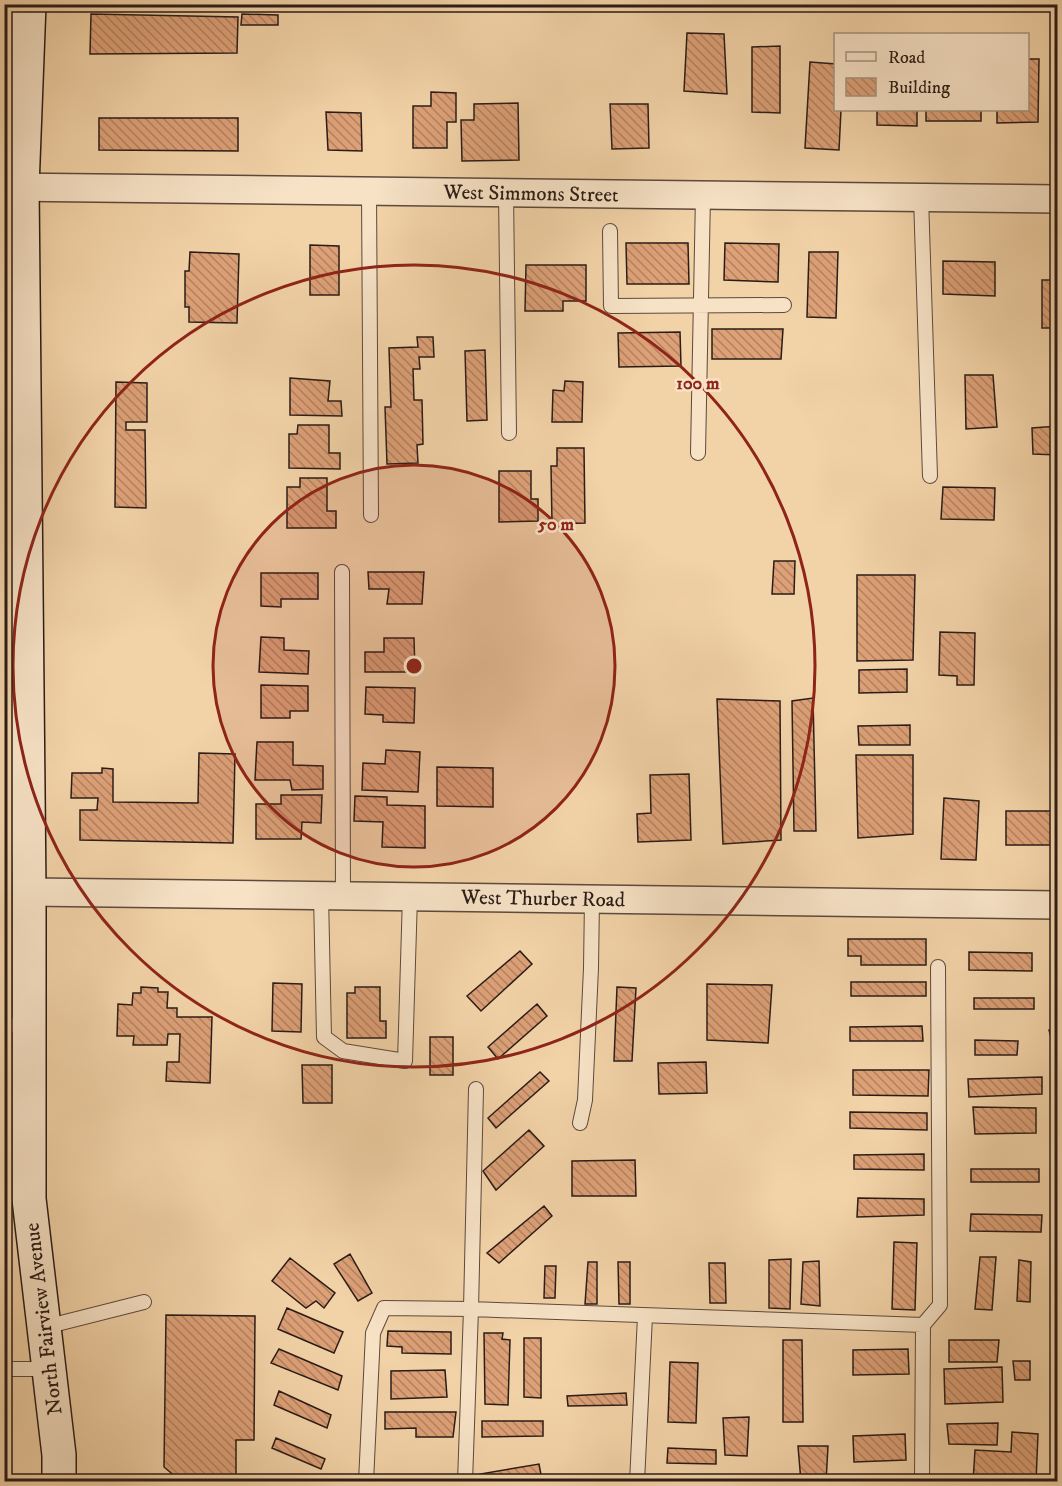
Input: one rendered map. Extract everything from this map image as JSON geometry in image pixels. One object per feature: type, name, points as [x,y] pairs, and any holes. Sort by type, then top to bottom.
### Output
[{"type":"street","name":"North Fairview Avenue","points":[[21,11],[13,187],[19,359],[16,694],[29,892],[17,1025],[29,1199],[59,1455],[59,1482]]},
{"type":"street","name":"West Simmons Street","points":[[13,187],[1058,199]]},
{"type":"street","name":"West Thurber Road","points":[[29,892],[1058,905]]},
{"type":"lane","points":[[369,191],[371,515]]},
{"type":"lane","points":[[506,192],[509,433]]},
{"type":"lane","points":[[698,453],[703,195]]},
{"type":"lane","points":[[921,197],[930,476]]},
{"type":"lane","points":[[610,231],[611,306],[784,304]]},
{"type":"lane","points":[[342,572],[332,896],[324,1037],[343,1051],[405,1061],[410,896]]},
{"type":"lane","points":[[580,1123],[585,1100],[592,899]]},
{"type":"lane","points":[[922,1482],[923,1325],[940,1305],[938,967]]},
{"type":"lane","points":[[465,1482],[476,1089]]},
{"type":"lane","points":[[45,1327],[144,1302]]},
{"type":"lane","points":[[366,1482],[373,1333],[384,1308],[923,1325]]},
{"type":"lane","points":[[637,1482],[645,1316]]},
{"type":"lane","points":[[4,1369],[49,1369]]},
{"type":"building","points":[[1013,4],[1058,4],[1058,7],[1013,8]]},
{"type":"building","points":[[91,14],[238,17],[237,53],[90,54]]},
{"type":"building","points":[[242,14],[278,15],[278,25],[241,25]]},
{"type":"building","points":[[687,33],[724,34],[727,94],[684,91]]},
{"type":"building","points":[[780,46],[780,113],[752,112],[752,47]]},
{"type":"building","points":[[1029,59],[1039,59],[1038,122],[997,123],[997,111],[1029,111]]},
{"type":"building","points":[[810,62],[834,64],[834,111],[841,111],[839,150],[805,148]]},
{"type":"building","points":[[431,92],[456,93],[456,122],[447,122],[447,148],[413,148],[413,106],[431,106]]},
{"type":"building","points":[[518,103],[519,160],[462,161],[461,120],[474,120],[474,104]]},
{"type":"building","points":[[610,104],[648,104],[649,148],[612,149]]},
{"type":"building","points":[[877,111],[917,111],[917,126],[877,125]]},
{"type":"building","points":[[926,111],[981,111],[981,121],[926,121]]},
{"type":"building","points":[[326,112],[361,113],[362,151],[328,150]]},
{"type":"building","points":[[99,118],[238,118],[238,151],[99,150]]},
{"type":"building","points":[[626,243],[688,243],[689,284],[627,284]]},
{"type":"building","points":[[725,243],[779,244],[778,282],[724,280]]},
{"type":"building","points":[[310,245],[339,246],[339,295],[310,295]]},
{"type":"building","points":[[190,252],[239,254],[237,323],[189,322],[189,307],[185,307],[185,271],[189,271]]},
{"type":"building","points":[[809,252],[838,252],[836,318],[807,317]]},
{"type":"building","points":[[943,261],[995,262],[995,296],[943,294]]},
{"type":"building","points":[[526,265],[586,265],[586,301],[563,301],[563,311],[525,311]]},
{"type":"building","points":[[1042,280],[1058,280],[1058,328],[1042,328]]},
{"type":"building","points":[[712,329],[783,329],[781,359],[712,359]]},
{"type":"building","points":[[680,332],[681,366],[619,367],[618,333]]},
{"type":"building","points":[[417,337],[433,337],[434,357],[419,357],[420,369],[413,369],[414,400],[422,400],[423,444],[417,445],[418,463],[387,464],[385,407],[391,407],[389,348],[418,347]]},
{"type":"building","points":[[485,350],[487,420],[467,421],[465,351]]},
{"type":"building","points":[[965,375],[993,375],[997,427],[966,429]]},
{"type":"building","points":[[290,378],[330,381],[328,401],[341,401],[342,416],[290,415]]},
{"type":"building","points":[[565,381],[583,382],[582,422],[552,422],[553,390],[564,391]]},
{"type":"building","points":[[116,382],[147,383],[147,422],[126,422],[126,430],[145,430],[146,508],[115,507]]},
{"type":"building","points":[[298,425],[329,425],[329,453],[340,453],[340,469],[289,468],[289,434],[297,434]]},
{"type":"building","points":[[1058,426],[1058,455],[1033,454],[1032,428]]},
{"type":"building","points":[[557,448],[584,448],[585,523],[552,524],[551,466],[557,466]]},
{"type":"building","points":[[499,471],[531,471],[531,499],[538,499],[538,521],[499,522]]},
{"type":"building","points":[[300,478],[327,478],[327,511],[336,511],[336,528],[287,528],[287,487],[300,487]]},
{"type":"building","points":[[943,487],[995,488],[994,520],[941,519]]},
{"type":"building","points":[[774,561],[795,561],[794,594],[772,594]]},
{"type":"building","points":[[368,572],[424,572],[422,604],[387,604],[389,589],[369,589]]},
{"type":"building","points":[[261,573],[318,573],[318,599],[281,599],[281,607],[261,606]]},
{"type":"building","points":[[857,575],[915,575],[913,660],[857,661]]},
{"type":"building","points":[[940,632],[975,633],[974,685],[957,685],[957,676],[939,675]]},
{"type":"building","points":[[261,637],[284,638],[284,650],[309,651],[308,674],[259,672]]},
{"type":"building","points":[[384,638],[414,638],[415,672],[365,672],[365,652],[384,652]]},
{"type":"building","points":[[907,669],[907,692],[859,693],[859,670]]},
{"type":"building","points":[[261,685],[308,686],[308,711],[290,711],[290,718],[261,718]]},
{"type":"building","points":[[366,687],[415,688],[414,723],[383,722],[383,715],[365,714]]},
{"type":"building","points":[[813,698],[816,831],[794,831],[792,701]]},
{"type":"building","points":[[717,699],[780,701],[781,840],[723,844]]},
{"type":"building","points":[[910,725],[910,745],[859,745],[858,726]]},
{"type":"building","points":[[257,742],[293,742],[293,765],[323,766],[323,789],[292,790],[290,780],[255,780]]},
{"type":"building","points":[[386,750],[420,752],[418,792],[362,790],[363,763],[385,764]]},
{"type":"building","points":[[199,753],[235,754],[233,843],[80,840],[80,810],[97,810],[98,798],[71,798],[72,773],[102,773],[102,768],[113,769],[113,802],[198,803]]},
{"type":"building","points":[[856,755],[913,755],[913,834],[858,838]]},
{"type":"building","points":[[437,767],[493,768],[493,807],[437,806]]},
{"type":"building","points":[[689,774],[691,840],[638,842],[637,814],[651,813],[650,775]]},
{"type":"building","points":[[281,795],[322,795],[321,823],[302,822],[301,839],[256,839],[256,804],[281,804]]},
{"type":"building","points":[[355,796],[387,797],[387,805],[425,806],[425,848],[382,847],[383,822],[354,821]]},
{"type":"building","points":[[944,798],[979,801],[976,860],[941,859]]},
{"type":"building","points":[[1006,811],[1058,811],[1058,845],[1006,845]]},
{"type":"building","points":[[848,939],[926,939],[926,965],[861,965],[861,956],[848,956]]},
{"type":"building","points":[[520,951],[532,964],[481,1011],[467,996]]},
{"type":"building","points":[[969,952],[1032,953],[1032,971],[969,970]]},
{"type":"building","points":[[1058,973],[1058,989],[1056,989],[1053,974]]},
{"type":"building","points":[[851,982],[926,982],[926,996],[851,996]]},
{"type":"building","points":[[273,983],[302,984],[301,1032],[272,1031]]},
{"type":"building","points":[[707,984],[772,985],[768,1043],[707,1040]]},
{"type":"building","points":[[141,987],[158,988],[158,992],[168,992],[167,1008],[177,1008],[177,1017],[212,1017],[210,1083],[166,1081],[167,1062],[179,1062],[180,1034],[168,1034],[167,1045],[133,1045],[134,1036],[117,1036],[118,1004],[132,1005],[133,993],[141,993]]},
{"type":"building","points":[[355,987],[380,987],[380,1021],[386,1021],[386,1038],[347,1038],[347,993],[355,993]]},
{"type":"building","points":[[617,987],[636,988],[632,1061],[614,1061]]},
{"type":"building","points":[[974,998],[1034,998],[1034,1009],[974,1009]]},
{"type":"building","points":[[537,1004],[547,1016],[498,1059],[488,1047]]},
{"type":"building","points":[[922,1026],[923,1041],[850,1041],[850,1027]]},
{"type":"building","points":[[1058,1028],[1058,1043],[1053,1045],[1049,1030]]},
{"type":"building","points":[[430,1037],[453,1037],[453,1075],[430,1075]]},
{"type":"building","points":[[975,1040],[1018,1041],[1017,1055],[975,1055]]},
{"type":"building","points":[[706,1062],[707,1093],[659,1094],[658,1063]]},
{"type":"building","points":[[302,1065],[332,1065],[332,1103],[303,1103]]},
{"type":"building","points":[[1054,1069],[1058,1069],[1058,1084],[1056,1084]]},
{"type":"building","points":[[853,1070],[929,1070],[928,1096],[853,1095]]},
{"type":"building","points":[[540,1072],[549,1081],[496,1128],[488,1118]]},
{"type":"building","points":[[1042,1077],[1042,1094],[969,1097],[968,1079]]},
{"type":"building","points":[[973,1107],[1036,1108],[1036,1133],[975,1134]]},
{"type":"building","points":[[850,1112],[927,1113],[927,1130],[850,1128]]},
{"type":"building","points":[[529,1130],[544,1146],[496,1190],[483,1171]]},
{"type":"building","points":[[924,1154],[924,1170],[854,1169],[854,1155]]},
{"type":"building","points":[[635,1160],[636,1196],[572,1196],[572,1161]]},
{"type":"building","points":[[971,1169],[1039,1169],[1039,1182],[971,1182]]},
{"type":"building","points":[[858,1198],[924,1199],[924,1215],[857,1217]]},
{"type":"building","points":[[544,1206],[552,1216],[499,1263],[487,1253]]},
{"type":"building","points":[[971,1214],[1042,1215],[1041,1232],[970,1231]]},
{"type":"building","points":[[894,1242],[917,1243],[915,1310],[892,1309]]},
{"type":"building","points":[[350,1254],[372,1293],[358,1301],[334,1264]]},
{"type":"building","points":[[980,1257],[996,1257],[992,1310],[975,1309]]},
{"type":"building","points":[[290,1258],[335,1293],[324,1308],[316,1301],[306,1308],[272,1281]]},
{"type":"building","points":[[791,1259],[790,1309],[769,1308],[769,1260]]},
{"type":"building","points":[[1019,1260],[1031,1262],[1030,1302],[1017,1301]]},
{"type":"building","points":[[819,1261],[820,1306],[801,1304],[803,1262]]},
{"type":"building","points":[[588,1262],[597,1262],[597,1304],[585,1304]]},
{"type":"building","points":[[618,1262],[630,1262],[630,1304],[619,1304]]},
{"type":"building","points":[[709,1263],[725,1263],[726,1303],[710,1303]]},
{"type":"building","points":[[545,1266],[556,1266],[555,1298],[544,1298]]},
{"type":"building","points":[[287,1308],[343,1332],[334,1353],[278,1329]]},
{"type":"building","points":[[166,1315],[255,1316],[254,1440],[236,1440],[236,1482],[182,1482],[164,1467]]},
{"type":"building","points":[[388,1331],[451,1332],[451,1354],[402,1353],[402,1347],[387,1346]]},
{"type":"building","points":[[484,1333],[503,1333],[502,1339],[510,1340],[508,1405],[485,1404]]},
{"type":"building","points":[[524,1338],[541,1338],[541,1398],[524,1397]]},
{"type":"building","points":[[783,1340],[802,1340],[803,1422],[783,1422]]},
{"type":"building","points":[[949,1340],[999,1340],[997,1362],[949,1362]]},
{"type":"building","points":[[279,1349],[342,1376],[338,1390],[271,1363]]},
{"type":"building","points":[[908,1349],[909,1374],[853,1375],[853,1350]]},
{"type":"building","points":[[1013,1361],[1030,1361],[1030,1380],[1015,1380]]},
{"type":"building","points":[[670,1362],[698,1363],[696,1423],[668,1422]]},
{"type":"building","points":[[1002,1367],[1003,1402],[945,1404],[944,1369]]},
{"type":"building","points":[[445,1370],[447,1397],[391,1399],[391,1371]]},
{"type":"building","points":[[279,1391],[331,1415],[327,1428],[274,1405]]},
{"type":"building","points":[[626,1393],[627,1405],[568,1406],[567,1396]]},
{"type":"building","points":[[385,1412],[456,1412],[453,1437],[416,1437],[416,1428],[385,1429]]},
{"type":"building","points":[[749,1417],[747,1456],[725,1455],[723,1418]]},
{"type":"building","points":[[482,1421],[543,1421],[543,1436],[482,1437]]},
{"type":"building","points":[[998,1423],[997,1445],[949,1444],[947,1424]]},
{"type":"building","points":[[1012,1432],[1038,1434],[1036,1482],[973,1482],[975,1450],[1011,1452]]},
{"type":"building","points":[[905,1434],[906,1460],[854,1462],[853,1436]]},
{"type":"building","points":[[276,1438],[325,1459],[321,1469],[272,1448]]},
{"type":"building","points":[[798,1446],[828,1446],[826,1482],[801,1482]]},
{"type":"building","points":[[668,1448],[716,1450],[716,1464],[667,1463]]},
{"type":"building","points":[[539,1464],[542,1480],[481,1482],[480,1474]]}]
